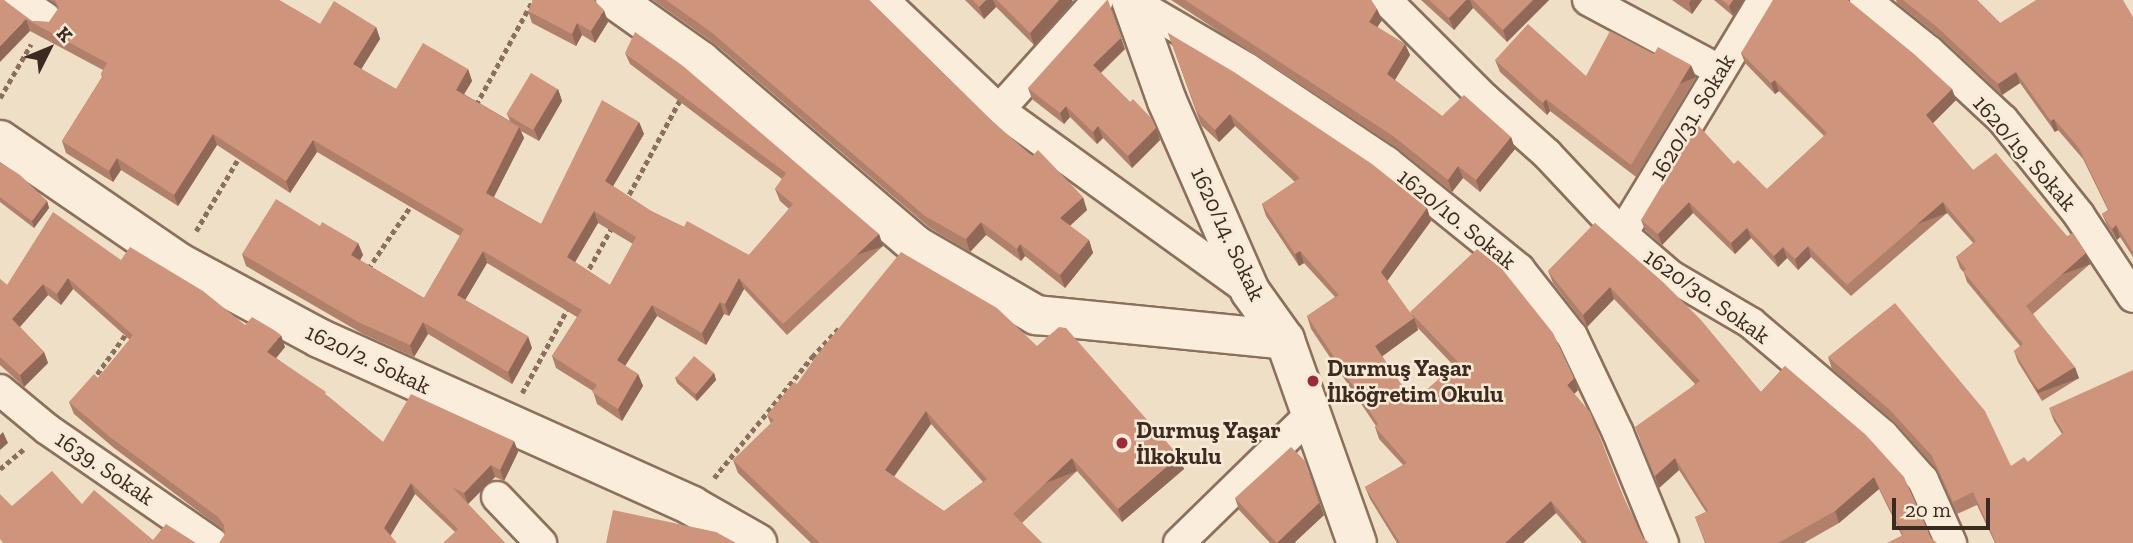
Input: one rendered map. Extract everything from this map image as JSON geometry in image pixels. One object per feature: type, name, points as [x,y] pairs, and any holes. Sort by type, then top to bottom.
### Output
[{"type":"main road","points":[[615,0],[701,61],[916,246],[1036,315],[1285,340]]},
{"type":"main road","name":"1620/14. Sokak","points":[[1120,0],[1167,100],[1250,291],[1285,340],[1357,543]]},
{"type":"main road","name":"1620/2. Sokak","points":[[0,140],[178,262],[319,338],[692,506],[757,543]]},
{"type":"street","points":[[19,0],[46,19]]},
{"type":"street","points":[[883,0],[999,110],[1250,291]]},
{"type":"street","points":[[999,110],[1120,0]]},
{"type":"street","name":"1620/10. Sokak","points":[[1120,0],[1248,69],[1387,162],[1519,270],[1572,336],[1618,433],[1663,543]]},
{"type":"street","name":"1620/30. Sokak","points":[[1386,0],[1484,98],[1547,153],[1622,234],[1671,275],[1751,323],[1883,435],[1923,480],[1951,543]]},
{"type":"street","points":[[1588,0],[1719,70]]},
{"type":"street","name":"1620/31. Sokak","points":[[1622,234],[1763,0]]},
{"type":"street","name":"1620/19. Sokak","points":[[1865,0],[1929,51],[2003,120],[2079,215],[2133,297]]},
{"type":"street","name":"1639. Sokak","points":[[0,390],[47,429],[212,543]]},
{"type":"street","points":[[1179,543],[1311,414]]},
{"type":"street","points":[[497,497],[541,543]]},
{"type":"path","points":[[473,110],[533,0]]},
{"type":"path","points":[[0,98],[46,19]]},
{"type":"path","points":[[623,206],[701,61]]},
{"type":"path","points":[[367,270],[415,201]]},
{"type":"path","points":[[584,279],[616,218]]},
{"type":"path","points":[[505,424],[570,303]]},
{"type":"path","points":[[692,506],[812,357],[850,317]]},
{"type":"building","points":[[0,0],[4,0],[32,21],[49,22],[59,8],[55,0],[279,0],[320,24],[334,1],[376,27],[353,64],[396,89],[423,43],[468,69],[456,90],[519,127],[486,193],[541,224],[602,100],[639,122],[605,181],[651,211],[684,227],[687,221],[749,255],[793,204],[775,189],[786,173],[625,53],[635,32],[683,66],[879,234],[783,324],[739,278],[725,304],[720,302],[702,333],[652,305],[617,360],[638,374],[618,409],[592,392],[597,385],[552,356],[582,310],[483,251],[457,295],[528,336],[508,372],[423,322],[410,345],[358,322],[242,254],[276,199],[320,226],[322,222],[358,243],[351,255],[424,298],[464,229],[313,140],[286,181],[213,134],[174,195],[117,158],[109,171],[62,141],[103,76],[101,74],[107,63],[26,19],[0,46]],"holes":[[[594,211],[636,237],[610,285],[567,257]]]},
{"type":"building","points":[[533,0],[594,0],[604,10],[591,31],[577,23],[572,34],[528,11]]},
{"type":"building","points":[[666,0],[869,0],[991,120],[1032,156],[1038,150],[1083,197],[1060,218],[1089,240],[1060,275],[1020,244],[1017,249],[981,222],[966,239],[925,216],[711,32]]},
{"type":"building","points":[[973,0],[986,0],[979,7]]},
{"type":"building","points":[[997,0],[1059,0],[1030,33]]},
{"type":"building","points":[[1107,0],[1121,38],[1093,65],[1130,102],[1133,99],[1152,119],[1156,128],[1128,156],[1098,126],[1093,132],[1066,106],[1060,113],[1028,88]]},
{"type":"building","points":[[1185,0],[1371,0],[1377,9],[1369,22],[1405,44],[1387,74],[1442,116],[1464,95],[1511,137],[1476,180],[1458,166],[1448,180],[1393,136]]},
{"type":"building","points":[[1429,0],[1466,0],[1449,18]]},
{"type":"building","points":[[1473,0],[1533,0],[1503,30]]},
{"type":"building","points":[[1722,0],[1733,0],[1729,6]]},
{"type":"building","points":[[1773,0],[1848,0],[1952,89],[1926,115],[1973,170],[1996,153],[2067,236],[2073,233],[2086,253],[2026,306],[2075,367],[2038,390],[2014,351],[2023,344],[1963,271],[1966,269],[1956,257],[1976,241],[1943,202],[1847,285],[1808,246],[1795,259],[1783,247],[1774,256],[1747,228],[1731,243],[1689,202],[1658,234],[1641,220],[1698,125],[1734,164],[1738,160],[1767,189],[1827,133],[1775,80],[1771,83],[1741,53]]},
{"type":"building","points":[[1903,0],[1977,0],[2000,23],[2036,0],[2123,0],[2133,17],[2133,252],[2116,225],[2112,229],[2102,214],[2109,210],[2079,148],[2054,119],[2051,121],[2016,72],[1998,84],[1937,27]]},
{"type":"building","points":[[1528,24],[1586,76],[1610,31],[1654,54],[1658,47],[1691,65],[1631,165],[1546,99],[1543,103],[1495,60]]},
{"type":"building","points":[[1168,33],[1234,72],[1372,164],[1427,208],[1381,272],[1414,318],[1375,346],[1413,402],[1458,362],[1410,312],[1477,249],[1502,269],[1553,333],[1574,378],[1567,385],[1590,412],[1626,503],[1643,538],[1649,543],[1585,543],[1587,542],[1551,501],[1505,543],[1400,543],[1365,487],[1407,463],[1375,427],[1378,424],[1307,316],[1339,295],[1300,251],[1295,254],[1262,204],[1300,178],[1230,114],[1215,130],[1197,112]]},
{"type":"building","points":[[531,73],[558,89],[533,130],[506,114]]},
{"type":"building","points":[[0,162],[20,175],[47,201],[32,221],[0,197]]},
{"type":"building","points":[[53,212],[121,260],[130,247],[203,291],[245,325],[252,317],[274,330],[281,335],[267,352],[326,392],[325,394],[383,442],[411,394],[514,441],[500,470],[491,465],[464,493],[452,487],[505,543],[443,543],[458,529],[411,483],[384,528],[397,543],[219,543],[225,534],[224,525],[218,517],[110,437],[69,402],[94,374],[98,378],[133,335],[68,278],[57,294],[43,284],[12,319],[44,352],[20,375],[0,357],[0,279],[7,285]]},
{"type":"building","points":[[1595,223],[1663,282],[1701,320],[1761,392],[1785,366],[1866,435],[1904,477],[1931,538],[1937,543],[1887,543],[1903,535],[1874,477],[1835,511],[1778,543],[1706,543],[1695,517],[1708,511],[1675,458],[1655,476],[1635,427],[1700,381],[1610,287],[1583,315],[1548,271]]},
{"type":"building","points":[[901,252],[997,308],[1037,346],[1059,327],[1066,328],[1179,456],[1118,509],[1072,458],[1013,514],[1042,543],[820,543],[733,460],[774,420],[767,415],[794,382],[797,384],[817,355]],"holes":[[[926,411],[987,479],[944,511],[885,470]]]},
{"type":"building","points":[[1895,303],[1985,411],[2011,466],[2024,457],[2028,462],[2064,432],[2049,408],[2133,370],[2133,543],[1996,543],[1973,492],[1953,502],[1932,456],[1890,410],[1828,357]]},
{"type":"building","points":[[694,356],[714,373],[696,394],[676,377]]},
{"type":"building","points":[[1291,447],[1305,461],[1319,503],[1277,543],[1235,498]]},
{"type":"building","points":[[52,471],[82,504],[94,490],[153,540],[166,524],[196,543],[3,543],[0,539],[0,494],[12,506]]},
{"type":"building","points":[[613,510],[716,532],[736,543],[606,543]]},
{"type":"place","name":"Durmuş Yaşar İlköğretim Okulu","points":[[1313,381]]},
{"type":"place","name":"Durmuş Yaşar İlkokulu","points":[[1122,443]]}]
